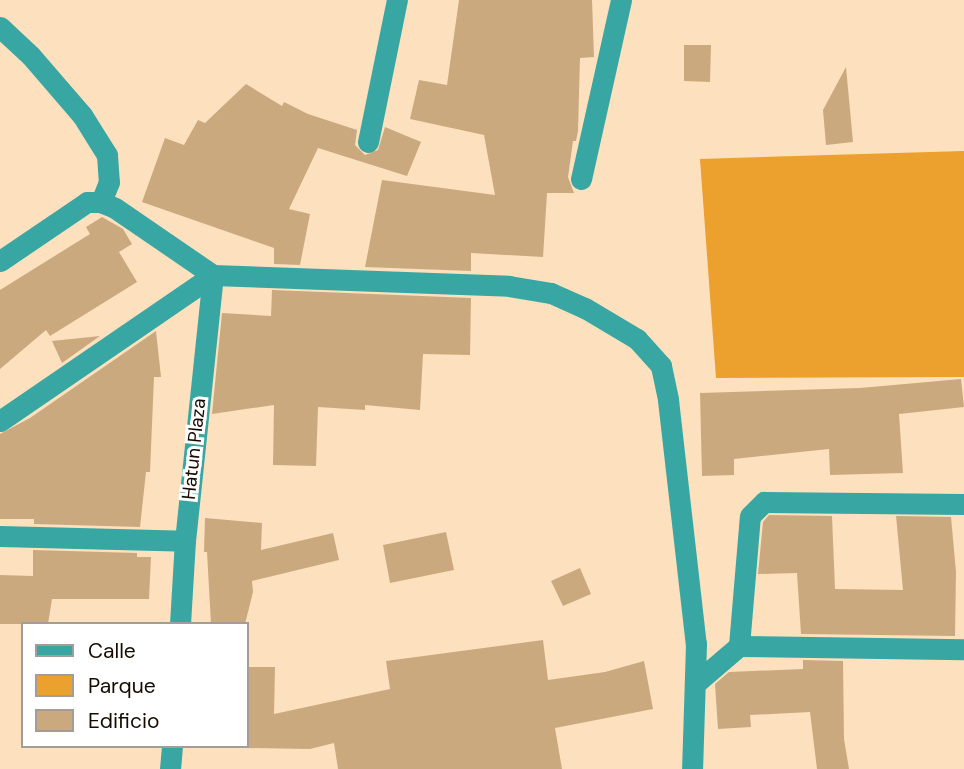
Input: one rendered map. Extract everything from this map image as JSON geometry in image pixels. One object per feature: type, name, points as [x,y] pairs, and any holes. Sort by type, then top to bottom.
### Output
[{"type":"street","points":[[368,142],[397,0]]},
{"type":"street","points":[[580,179],[621,0]]},
{"type":"street","points":[[0,27],[31,56],[82,115],[107,155],[109,182],[102,202]]},
{"type":"street","points":[[0,261],[87,202],[102,202],[115,208],[213,275],[551,293],[586,308],[637,339],[661,366],[668,400],[696,644],[697,682],[692,769]]},
{"type":"street","points":[[0,421],[213,275]]},
{"type":"street","name":"Hatun Plaza","points":[[180,622],[185,541],[213,275]]},
{"type":"street","points":[[739,646],[750,516],[764,502],[964,504]]},
{"type":"street","points":[[0,536],[185,541]]},
{"type":"street","points":[[697,682],[739,646],[964,649]]},
{"type":"street","points":[[170,769],[172,748]]},
{"type":"green space","points":[[964,151],[964,377],[716,378],[700,159]]},
{"type":"building","points":[[459,0],[592,0],[594,57],[580,58],[578,131],[576,141],[573,141],[568,177],[574,193],[547,193],[543,257],[471,253],[471,271],[365,267],[382,180],[495,195],[484,135],[410,119],[419,80],[447,85]]},
{"type":"building","points":[[684,45],[711,45],[710,82],[684,81]]},
{"type":"building","points":[[846,67],[853,142],[826,145],[823,110]]},
{"type":"building","points":[[246,84],[282,106],[284,102],[308,114],[357,130],[355,145],[365,155],[378,150],[385,127],[421,142],[407,176],[318,148],[289,209],[310,214],[300,265],[274,264],[274,248],[142,202],[165,138],[184,145],[198,120],[205,123]]},
{"type":"building","points":[[102,217],[123,229],[132,244],[119,252],[137,282],[50,336],[46,330],[0,369],[0,290],[90,234],[86,227]]},
{"type":"building","points":[[272,290],[471,298],[470,355],[423,354],[420,410],[365,405],[365,410],[318,407],[316,466],[273,465],[274,405],[212,414],[222,313],[271,316]]},
{"type":"building","points":[[156,331],[161,377],[154,377],[150,472],[146,472],[140,527],[34,524],[34,519],[0,519],[0,434],[30,418]]},
{"type":"building","points":[[100,336],[62,363],[52,341]]},
{"type":"building","points":[[961,379],[964,407],[899,414],[903,473],[830,475],[829,449],[734,459],[734,475],[702,476],[700,393],[860,388]]},
{"type":"building","points":[[769,515],[832,516],[835,589],[903,590],[896,516],[951,517],[956,572],[955,636],[801,634],[797,573],[758,574],[763,522]]},
{"type":"building","points":[[205,518],[262,523],[261,550],[333,533],[339,560],[252,581],[253,592],[246,622],[211,622],[207,552],[204,552]]},
{"type":"building","points":[[446,532],[454,570],[390,583],[383,545]]},
{"type":"building","points":[[33,550],[137,553],[137,557],[151,557],[149,599],[52,599],[48,622],[0,624],[0,575],[33,576]]},
{"type":"building","points":[[580,568],[591,594],[563,606],[551,581]]},
{"type":"building","points":[[543,640],[548,680],[605,672],[644,661],[653,709],[555,728],[562,769],[338,769],[334,743],[310,749],[247,748],[248,667],[275,667],[274,714],[390,689],[386,661]]},
{"type":"building","points":[[803,660],[843,661],[844,739],[849,769],[817,769],[810,712],[750,715],[751,727],[718,729],[715,684],[729,672],[803,669]]}]
